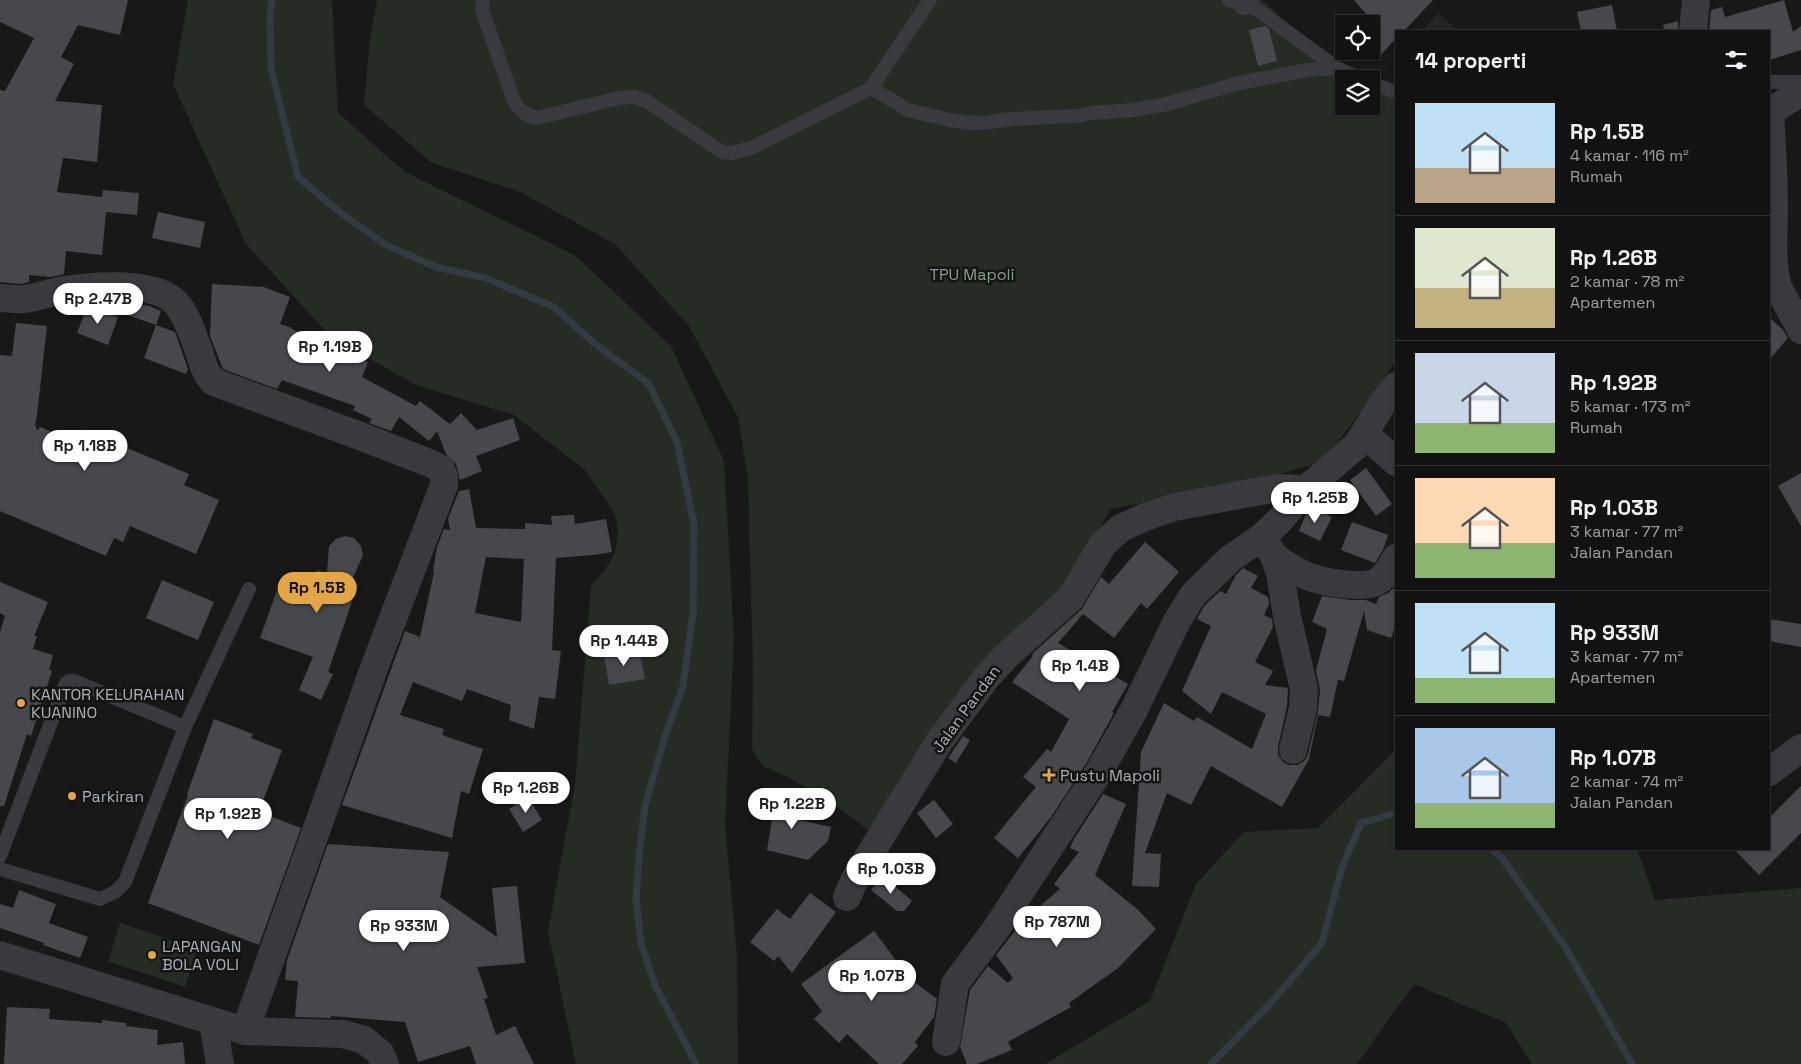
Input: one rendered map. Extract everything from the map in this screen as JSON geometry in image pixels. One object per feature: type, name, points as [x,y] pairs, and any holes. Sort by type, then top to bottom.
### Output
[{"type":"street","points":[[1693,30],[1696,0]]},
{"type":"street","points":[[1801,92],[1770,112],[1776,280],[1801,330]]},
{"type":"street","points":[[0,298],[23,299],[64,290],[96,288],[131,287],[157,291],[175,302],[186,321],[206,373],[214,382],[432,464],[441,469],[444,477],[444,485],[431,522],[374,668],[246,1031]]},
{"type":"street","points":[[946,1042],[955,984],[996,929],[1100,770],[1134,710],[1177,621],[1193,595],[1231,558],[1268,546],[1281,519],[1306,489],[1357,445],[1384,401],[1395,387]]},
{"type":"street","points":[[1365,434],[1395,461]]},
{"type":"street","name":"Jalan Pandan","points":[[848,897],[856,877],[939,742],[986,678],[1005,657],[1071,598],[1104,544],[1121,528],[1174,507],[1277,488],[1306,489]]},
{"type":"street","points":[[1268,546],[1281,562],[1308,576],[1350,585],[1366,585],[1376,582],[1386,574],[1395,560]]},
{"type":"street","points":[[1268,546],[1280,573],[1287,616],[1304,689],[1303,708],[1292,750]]},
{"type":"street","points":[[1770,771],[1801,748]]},
{"type":"street","points":[[0,955],[246,1031],[343,1034],[364,1040],[380,1053],[385,1064]]},
{"type":"street","points":[[213,1022],[220,1064]]},
{"type":"lane","points":[[483,0],[482,10],[514,101],[520,111],[528,116],[537,118],[620,98],[635,97],[647,101],[722,152],[732,153],[751,148],[871,88],[930,0]]},
{"type":"lane","points":[[1240,0],[1341,70]]},
{"type":"lane","points":[[871,88],[908,110],[949,120],[972,123],[1133,110],[1167,104],[1239,83],[1308,70],[1337,68]]},
{"type":"lane","points":[[1770,82],[1801,82]]},
{"type":"lane","points":[[1380,86],[1395,92]]},
{"type":"lane","points":[[0,869],[100,899],[115,892],[125,882],[185,727],[249,589]]},
{"type":"lane","points":[[0,856],[66,683],[74,681],[185,727]]},
{"type":"shaded area","points":[[1438,13],[1457,30],[1423,30]]},
{"type":"green space","points":[[188,0],[332,0],[338,113],[405,172],[576,256],[671,346],[724,461],[734,638],[725,825],[737,956],[738,1064],[576,1064],[548,931],[575,785],[591,586],[605,570],[615,553],[618,531],[615,514],[585,470],[514,415],[416,385],[331,337],[246,244],[173,84]]},
{"type":"green space","name":"TPU Mapoli","points":[[377,0],[1262,0],[1299,34],[1341,66],[1351,70],[1335,70],[1335,115],[1380,115],[1380,81],[1395,87],[1395,362],[1370,400],[1338,442],[1315,464],[1254,481],[1215,485],[1168,494],[1138,504],[1110,509],[1073,578],[925,744],[898,782],[878,837],[830,802],[790,778],[763,766],[752,749],[753,669],[748,479],[738,417],[689,326],[615,244],[518,191],[432,163],[364,105],[370,38]]},
{"type":"green space","points":[[1395,750],[1395,850],[1637,850],[1655,900],[1801,888],[1801,1064],[1532,1064],[1506,1023],[1414,984],[1357,1064],[1045,1064],[1150,1001],[1196,884],[1244,832],[1318,828]]},
{"type":"green space","name":"LAPANGAN BOLA VOLI","points":[[120,923],[197,949],[185,987],[108,961]]},
{"type":"building","points":[[0,0],[128,0],[120,35],[78,25],[61,57],[74,64],[55,101],[102,105],[97,162],[63,158],[57,192],[102,197],[103,190],[139,193],[137,215],[106,212],[102,255],[66,251],[64,274],[50,277],[29,275],[29,282],[20,284],[0,282],[0,90],[5,91],[34,38],[0,22]]},
{"type":"building","points":[[1354,0],[1433,0],[1405,30],[1395,30],[1395,39],[1381,55],[1380,15],[1367,15]]},
{"type":"building","points":[[1784,0],[1793,32],[1801,26],[1801,50],[1770,60],[1770,30],[1709,30],[1711,10],[1722,7],[1725,17]]},
{"type":"building","points":[[1612,5],[1617,30],[1581,30],[1577,12]]},
{"type":"building","points":[[1678,21],[1678,30],[1664,30],[1663,25]]},
{"type":"building","points":[[1265,26],[1269,29],[1277,61],[1258,66],[1249,30]]},
{"type":"building","points":[[158,212],[205,222],[200,248],[152,238]]},
{"type":"building","points":[[212,284],[264,287],[290,297],[280,324],[368,362],[362,377],[416,406],[420,401],[450,424],[461,413],[477,430],[513,418],[520,440],[476,456],[482,471],[460,480],[456,464],[446,454],[437,431],[429,441],[399,417],[391,431],[369,423],[372,419],[353,410],[355,406],[282,380],[277,389],[223,369],[210,336]]},
{"type":"building","points":[[130,303],[149,306],[161,311],[156,325],[125,314]]},
{"type":"building","points":[[88,305],[118,317],[108,345],[77,333]]},
{"type":"building","points":[[1770,318],[1783,330],[1788,338],[1770,359]]},
{"type":"building","points":[[16,323],[47,326],[36,429],[38,430],[40,427],[76,442],[82,429],[189,474],[184,485],[219,500],[196,554],[130,526],[123,542],[114,538],[106,556],[0,511],[0,355],[12,356]]},
{"type":"building","points":[[156,325],[175,332],[188,369],[186,374],[144,358]]},
{"type":"building","points":[[1366,468],[1392,504],[1376,516],[1350,480]]},
{"type":"building","points":[[1801,473],[1801,526],[1778,486]]},
{"type":"building","points":[[469,489],[476,528],[525,529],[525,523],[552,525],[551,516],[574,515],[575,524],[606,519],[612,552],[556,558],[552,650],[561,651],[555,699],[539,697],[534,729],[509,720],[511,705],[467,689],[462,701],[413,682],[400,715],[444,729],[442,735],[483,749],[469,794],[461,791],[452,838],[342,805],[405,631],[420,637],[434,572],[437,547],[444,529],[450,530],[448,519],[459,491]],"holes":[[[486,557],[524,559],[521,622],[475,613]]]},
{"type":"building","points":[[1311,507],[1332,517],[1320,541],[1299,531]]},
{"type":"building","points":[[1352,522],[1388,535],[1383,550],[1375,563],[1341,550]]},
{"type":"building","points":[[345,536],[354,538],[361,546],[363,555],[351,582],[358,584],[328,672],[333,674],[321,700],[299,690],[313,657],[260,638],[280,582],[309,592],[317,570],[327,573],[329,546],[336,539]]},
{"type":"building","points":[[1145,542],[1179,572],[1147,609],[1141,603],[1114,638],[1083,614],[1058,643],[1128,684],[1087,762],[1051,817],[1018,858],[994,838],[1036,787],[1023,777],[1047,749],[1051,752],[1069,719],[1012,682],[1033,656],[1032,654],[1082,609],[1101,577],[1109,584]]},
{"type":"building","points":[[1243,568],[1258,576],[1251,588],[1268,597],[1269,604],[1264,615],[1272,619],[1273,627],[1255,662],[1273,671],[1265,685],[1288,688],[1287,706],[1278,755],[1283,762],[1289,765],[1298,765],[1305,760],[1318,711],[1320,690],[1316,670],[1327,629],[1312,622],[1322,596],[1366,600],[1376,604],[1379,597],[1395,587],[1395,627],[1391,638],[1367,630],[1364,611],[1344,681],[1338,680],[1330,717],[1318,715],[1309,759],[1282,807],[1211,766],[1191,805],[1167,793],[1145,853],[1161,854],[1159,887],[1132,886],[1141,752],[1164,703],[1194,721],[1197,717],[1252,749],[1266,714],[1222,692],[1211,714],[1182,691],[1211,626],[1197,619],[1205,605],[1220,591],[1226,594],[1236,575]]},
{"type":"building","points":[[162,580],[214,602],[198,640],[146,618]]},
{"type":"building","name":"KANTOR KELURAHAN KUANINO","points":[[0,582],[48,602],[34,636],[37,636],[33,649],[53,655],[49,670],[52,671],[31,736],[27,734],[4,806],[0,806],[0,632],[5,616],[0,613]]},
{"type":"building","points":[[1770,619],[1801,624],[1801,647],[1770,641]]},
{"type":"building","points":[[639,649],[645,679],[609,685],[604,655]]},
{"type":"building","points":[[214,719],[253,734],[251,738],[282,750],[259,812],[301,828],[259,945],[148,903]]},
{"type":"building","points":[[963,736],[970,740],[956,763],[948,758]]},
{"type":"building","points":[[1801,786],[1801,833],[1759,875],[1735,850],[1770,850],[1770,817]]},
{"type":"building","points":[[1103,794],[1126,804],[1095,875],[1137,909],[1156,929],[1118,968],[1069,1003],[1071,1007],[1008,1042],[1012,1050],[977,1064],[967,1064],[960,1047],[970,990],[988,966],[1008,983],[1013,978],[996,955],[1015,931],[1036,916],[1033,912],[1060,889],[1054,884],[1079,852],[1070,848],[1074,839]]},
{"type":"building","points":[[762,795],[798,802],[795,819],[831,827],[828,841],[808,860],[767,850],[772,820],[758,817]]},
{"type":"building","points":[[528,797],[542,820],[523,832],[509,809]]},
{"type":"building","points":[[934,800],[953,824],[936,838],[917,813]]},
{"type":"building","points":[[328,844],[449,852],[440,897],[497,937],[492,888],[517,886],[525,963],[477,967],[488,998],[484,999],[496,1035],[515,1026],[534,1064],[476,1064],[470,1046],[418,1062],[405,1022],[331,1016],[331,1018],[295,1017],[298,981],[285,980],[287,960]]},
{"type":"building","points":[[883,876],[912,901],[904,911],[897,911],[871,890]]},
{"type":"building","points":[[19,890],[56,904],[49,923],[88,937],[80,958],[0,928],[0,904],[13,908]]},
{"type":"building","points":[[810,893],[836,912],[792,973],[778,956],[774,961],[750,942],[777,909],[790,919]]},
{"type":"building","points":[[874,931],[895,959],[889,963],[937,999],[934,1017],[915,1042],[918,1046],[902,1064],[879,1064],[847,1034],[839,1043],[814,1019],[822,1011],[801,984]]},
{"type":"building","points":[[7,1007],[50,1009],[49,1019],[102,1023],[102,1020],[126,1023],[126,1026],[158,1030],[157,1045],[183,1042],[185,1064],[4,1064]]},
{"type":"waterway","points":[[272,0],[270,14],[271,68],[298,177],[336,209],[384,244],[436,267],[485,278],[554,307],[595,344],[649,384],[677,442],[694,524],[693,613],[683,686],[665,736],[645,806],[636,899],[641,943],[655,985],[696,1064]]},
{"type":"waterway","points":[[1211,1064],[1270,1004],[1322,943],[1342,867],[1361,823],[1395,813]]},
{"type":"waterway","points":[[1493,850],[1502,858],[1566,948],[1632,1064]]},
{"type":"place","name":"KANTOR KELURAHAN KUANINO","points":[[21,703]]},
{"type":"place","name":"Pustu Mapoli","points":[[1049,775]]},
{"type":"place","name":"Parkiran","points":[[72,796]]},
{"type":"place","name":"LAPANGAN BOLA VOLI","points":[[152,955]]}]
